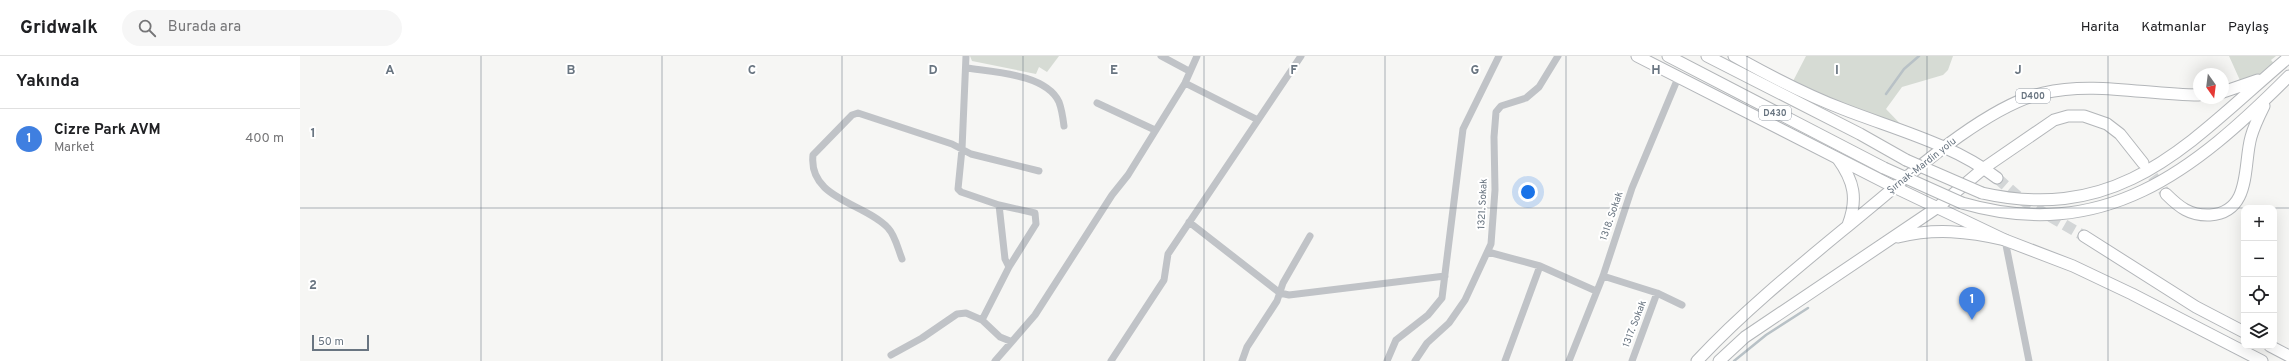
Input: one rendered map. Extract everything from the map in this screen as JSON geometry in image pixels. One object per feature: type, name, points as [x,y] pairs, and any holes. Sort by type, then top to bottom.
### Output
[{"type":"main road","points":[[1638,56],[1678,78],[1894,187],[2005,240],[2073,266],[2132,294],[2262,361]]},
{"type":"main road","name":"D430","points":[[1668,56],[1884,168],[1962,203],[2015,214],[2053,215],[2093,209],[2143,192],[2179,170],[2228,133],[2268,96]]},
{"type":"main road","name":"D430","points":[[1707,56],[1860,134],[1906,160],[1982,193],[2017,199],[2050,199],[2089,194],[2121,184],[2151,170],[2187,146],[2218,121],[2266,76]]},
{"type":"main road","points":[[1734,56],[1840,108],[1943,148],[1984,168],[1997,178]]},
{"type":"main road","points":[[2229,90],[2266,76],[2289,57]]},
{"type":"main road","points":[[2166,194],[2181,208],[2195,214],[2218,214],[2236,202],[2244,188],[2251,137],[2268,96],[2289,76]]},
{"type":"main road","name":"Şırnak-Mardin yolu","points":[[1697,361],[1729,326],[1894,187],[1943,148],[1996,114],[2041,93],[2066,89],[2097,88],[2193,95]]},
{"type":"main road","points":[[1719,361],[1745,337],[1938,207],[1984,168],[2054,120],[2076,115],[2092,117],[2114,128],[2143,163]]},
{"type":"main road","points":[[1838,159],[1848,172],[1854,194],[1853,211],[1848,225]]},
{"type":"main road","points":[[1889,240],[1914,233],[1945,230],[1980,234],[2005,240]]},
{"type":"main road","points":[[2084,236],[2196,307],[2241,330]]},
{"type":"main road","points":[[2276,349],[2289,356]]},
{"type":"street","points":[[966,56],[967,68],[958,189],[961,192],[1000,205],[1035,213],[1036,224],[1009,267],[982,320]]},
{"type":"street","points":[[1161,56],[1189,71]]},
{"type":"street","points":[[995,361],[1010,341],[1035,315],[1185,83],[1189,71],[1197,56]]},
{"type":"street","points":[[1111,361],[1164,280],[1168,254],[1301,56]]},
{"type":"street","points":[[1387,361],[1396,340],[1428,315],[1442,298],[1463,129],[1499,56]]},
{"type":"street","name":"1321. Sokak","points":[[1415,361],[1427,343],[1449,323],[1465,300],[1491,244],[1495,190],[1494,137],[1496,112],[1501,106],[1526,98],[1539,87],[1558,56]]},
{"type":"street","points":[[967,68],[1025,77],[1043,86],[1058,100],[1064,126]]},
{"type":"street","name":"1318. Sokak","points":[[1569,361],[1602,276],[1632,188],[1678,78]]},
{"type":"street","points":[[1185,83],[1258,120]]},
{"type":"street","points":[[1097,103],[1155,130]]},
{"type":"street","points":[[902,259],[889,229],[878,218],[838,198],[819,183],[814,171],[813,156],[852,115],[858,113],[962,149],[971,154],[1039,171]]},
{"type":"street","points":[[1000,205],[1005,259],[1009,267]]},
{"type":"street","points":[[1190,222],[1280,293],[1289,295],[1445,276]]},
{"type":"street","points":[[1242,361],[1247,347],[1280,293],[1283,284],[1310,236]]},
{"type":"street","points":[[2005,240],[2029,361]]},
{"type":"street","points":[[1488,252],[1540,266],[1596,291]]},
{"type":"street","points":[[1505,361],[1540,266]]},
{"type":"street","points":[[1602,276],[1657,293],[1682,306]]},
{"type":"street","name":"1317. Sokak","points":[[1632,361],[1657,293]]},
{"type":"street","points":[[891,355],[922,338],[956,314],[966,313],[982,320],[1000,337],[1010,341]]},
{"type":"shaded area","points":[[970,56],[1059,56],[1047,72],[1039,67],[1036,74],[972,61]]},
{"type":"shaded area","points":[[1806,56],[1953,56],[1948,70],[1943,75],[1902,87],[1886,109],[1911,135],[1791,85]]},
{"type":"shaded area","points":[[2229,56],[2276,56],[2271,60],[2277,67],[2243,87]]},
{"type":"waterway","points":[[1886,94],[1904,69],[1919,56]]},
{"type":"waterway","points":[[1734,361],[1766,335],[1808,308]]},
{"type":"tunnel","points":[[2143,163],[2166,194]]},
{"type":"tunnel","points":[[1997,178],[2022,200],[2084,236]]},
{"type":"place","name":"Cizre Park AVM","points":[[1972,320]]}]
